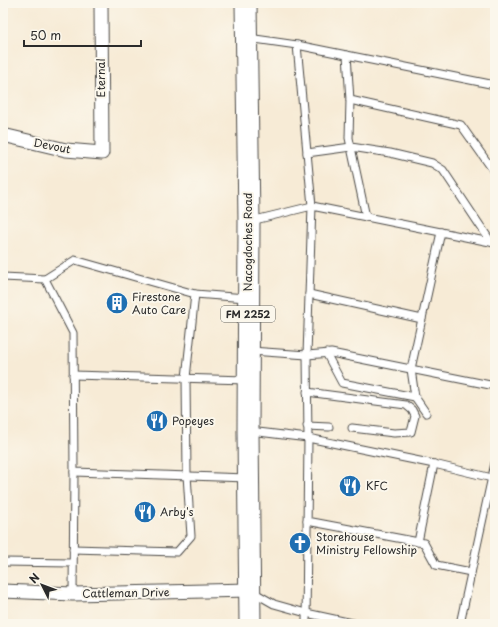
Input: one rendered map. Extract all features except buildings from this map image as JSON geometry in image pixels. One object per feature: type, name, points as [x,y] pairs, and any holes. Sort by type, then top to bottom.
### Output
[{"type":"main road","name":"Nacogdoches Road","points":[[246,3],[249,222],[248,431],[250,624]]},
{"type":"street","name":"Eternal","points":[[101,3],[102,152]]},
{"type":"street","name":"Devout","points":[[3,135],[66,150],[102,152]]},
{"type":"street","name":"Cattleman Drive","points":[[3,591],[73,594],[249,590]]},
{"type":"lane","points":[[246,37],[297,45],[495,85]]},
{"type":"lane","points":[[297,45],[312,206],[307,355],[308,438],[306,624]]},
{"type":"lane","points":[[347,55],[350,100],[349,138],[366,217]]},
{"type":"lane","points":[[350,100],[461,125],[495,173]]},
{"type":"lane","points":[[307,153],[351,147],[390,153],[432,163],[443,170],[493,242]]},
{"type":"lane","points":[[249,222],[312,206],[493,242]]},
{"type":"lane","points":[[426,413],[415,397],[411,369],[441,232]]},
{"type":"lane","points":[[3,277],[45,279],[75,260],[195,294],[248,298]]},
{"type":"lane","points":[[45,279],[73,333],[73,594]]},
{"type":"lane","points":[[73,549],[177,552],[191,536],[187,475],[186,378],[195,294]]},
{"type":"lane","points":[[309,294],[422,319]]},
{"type":"lane","points":[[248,351],[307,355],[331,353],[495,386]]},
{"type":"lane","points":[[326,354],[342,383],[415,397]]},
{"type":"lane","points":[[73,375],[248,380]]},
{"type":"lane","points":[[307,392],[406,405],[416,416],[411,432],[394,433],[352,428]]},
{"type":"lane","points":[[307,426],[329,427]]},
{"type":"lane","points":[[248,431],[308,438],[434,464],[492,478]]},
{"type":"lane","points":[[460,624],[495,463]]},
{"type":"lane","points":[[418,542],[434,464]]},
{"type":"lane","points":[[74,472],[249,478]]},
{"type":"lane","points":[[307,521],[424,543],[436,565],[471,572]]},
{"type":"lane","points":[[3,562],[72,563]]},
{"type":"lane","points":[[249,590],[274,604],[306,613],[357,624]]},
{"type":"place","name":"Firestone Auto Care","points":[[117,303]]},
{"type":"place","name":"Popeyes","points":[[157,421]]},
{"type":"place","name":"KFC","points":[[350,486]]},
{"type":"place","name":"Arby's","points":[[145,512]]},
{"type":"place","name":"Storehouse Ministry Fellowship","points":[[300,543]]}]
